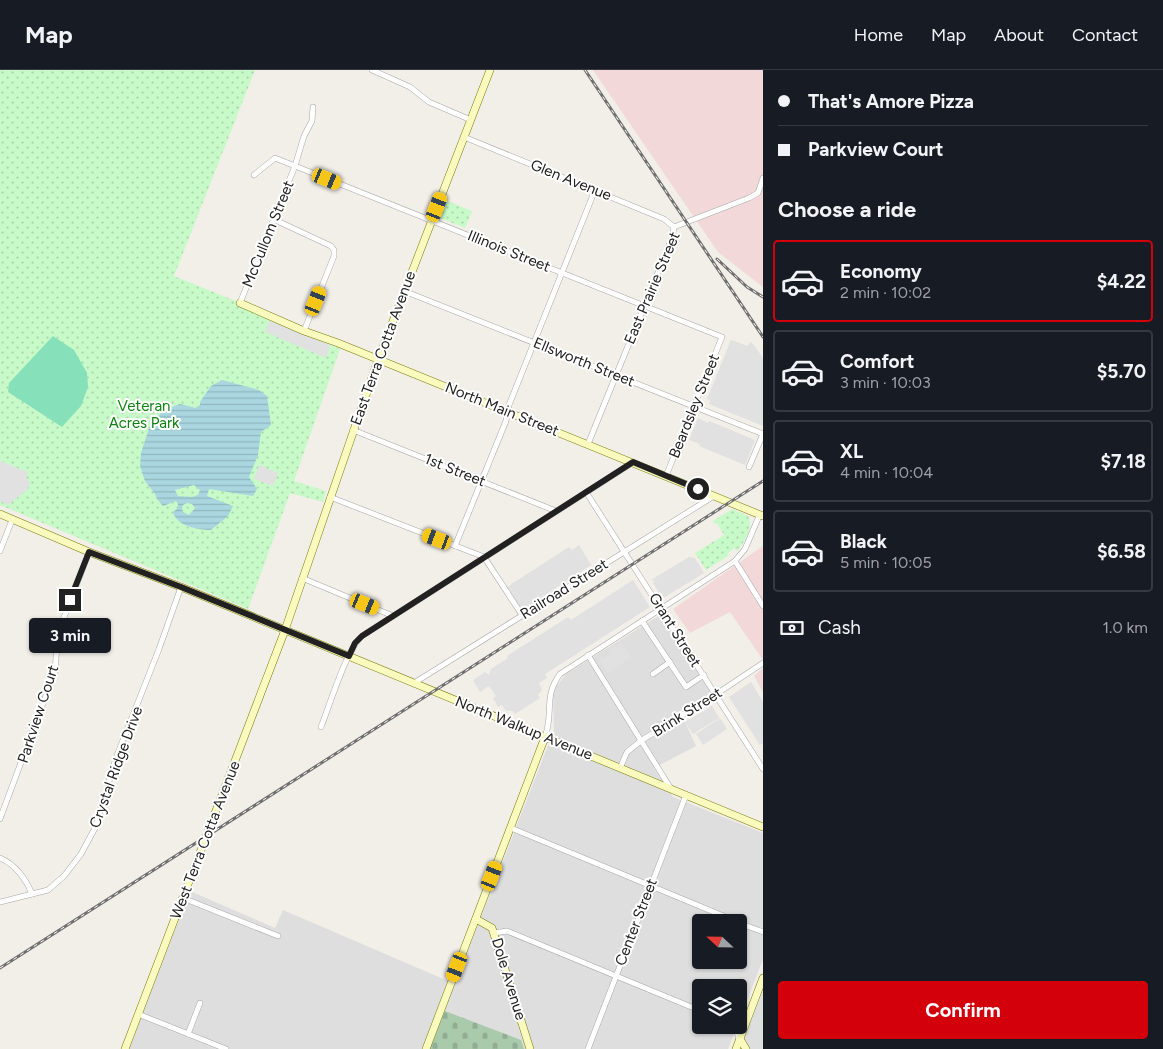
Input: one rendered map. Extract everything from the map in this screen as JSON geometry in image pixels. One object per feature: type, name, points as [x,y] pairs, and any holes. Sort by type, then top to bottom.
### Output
[{"type":"street","points":[[372,70],[410,87],[429,102],[471,120]]},
{"type":"street","name":"East Terra Cotta Avenue","points":[[285,630],[378,360],[490,70]]},
{"type":"street","name":"McCullom Street","points":[[240,303],[295,166],[304,136],[312,122],[313,107]]},
{"type":"street","name":"Glen Avenue","points":[[464,137],[664,219],[674,227]]},
{"type":"street","name":"Illinois Street","points":[[254,175],[275,158],[722,336]]},
{"type":"street","name":"East Prairie Street","points":[[588,444],[672,238],[674,227],[760,194],[763,178]]},
{"type":"street","points":[[455,546],[506,421],[509,405],[595,190]]},
{"type":"street","points":[[274,219],[331,246],[334,250],[334,256],[304,331]]},
{"type":"street","name":"Ellsworth Street","points":[[404,291],[763,434]]},
{"type":"street","name":"North Main Street","points":[[240,303],[304,331],[761,515]]},
{"type":"street","name":"Beardsley Street","points":[[666,476],[722,336]]},
{"type":"street","name":"1st Street","points":[[353,430],[556,511]]},
{"type":"street","points":[[749,467],[763,434]]},
{"type":"street","points":[[321,727],[349,656],[358,639],[633,462]]},
{"type":"street","name":"Grant Street","points":[[586,492],[662,608],[763,769]]},
{"type":"street","name":"Railroad Street","points":[[414,683],[714,496]]},
{"type":"street","points":[[330,497],[484,557],[522,615]]},
{"type":"street","name":"North Walkup Avenue","points":[[0,514],[763,827]]},
{"type":"street","points":[[426,1049],[545,737],[549,725],[549,700],[552,687],[560,674],[735,561],[748,544],[761,515]]},
{"type":"street","points":[[0,551],[12,520]]},
{"type":"street","name":"Parkview Court","points":[[0,819],[55,671],[58,633],[89,552]]},
{"type":"street","points":[[735,561],[763,606]]},
{"type":"street","points":[[302,578],[393,616]]},
{"type":"street","name":"Crystal Ridge Drive","points":[[0,902],[48,890],[64,876],[81,854],[95,828],[116,758],[181,587]]},
{"type":"street","points":[[642,621],[686,687],[704,675]]},
{"type":"street","name":"West Terra Cotta Avenue","points":[[125,1049],[285,630]]},
{"type":"street","points":[[588,655],[642,740],[670,789]]},
{"type":"street","points":[[653,674],[670,662]]},
{"type":"street","name":"Brink Street","points":[[620,768],[628,752],[642,740],[763,663]]},
{"type":"street","name":"Center Street","points":[[588,1049],[686,795]]},
{"type":"street","points":[[511,828],[717,914]]},
{"type":"street","points":[[0,858],[17,870],[27,882],[32,894]]},
{"type":"street","points":[[183,898],[278,936]]},
{"type":"street","name":"Dole Avenue","points":[[476,919],[490,926],[494,933],[530,1049]]},
{"type":"street","points":[[748,926],[763,932]]},
{"type":"street","points":[[494,933],[507,931],[692,1006]]},
{"type":"street","points":[[736,1049],[763,978]]},
{"type":"street","points":[[188,1034],[200,1003]]},
{"type":"street","points":[[138,1014],[226,1049]]},
{"type":"street","points":[[738,1034],[746,1049]]},
{"type":"shaded area","points":[[593,70],[763,70],[763,287],[718,252]]},
{"type":"shaded area","points":[[270,319],[330,345],[326,358],[265,332]]},
{"type":"shaded area","points":[[731,340],[748,346],[750,342],[763,358],[763,426],[709,404],[711,401],[707,399]]},
{"type":"shaded area","points":[[698,418],[755,440],[745,465],[689,440]]},
{"type":"shaded area","points":[[0,461],[28,472],[26,477],[30,483],[26,491],[8,505],[0,501]]},
{"type":"shaded area","points":[[259,465],[278,473],[273,486],[254,479]]},
{"type":"shaded area","points":[[579,545],[591,565],[522,610],[507,587],[569,547],[572,550]]},
{"type":"shaded area","points":[[763,546],[763,660],[730,612],[690,633],[673,609]]},
{"type":"shaded area","points":[[689,557],[695,558],[704,573],[665,597],[661,596],[653,583],[655,581],[651,580]]},
{"type":"shaded area","points":[[633,580],[650,607],[545,674],[547,678],[539,683],[542,690],[538,695],[540,698],[515,714],[513,711],[506,711],[502,705],[498,707],[493,698],[496,696],[489,686],[480,692],[473,680],[485,672],[489,675],[491,669],[508,658],[507,656],[568,617],[571,620]]},
{"type":"shaded area","points":[[660,615],[711,693],[680,711],[696,746],[654,768],[673,797],[763,833],[763,959],[747,1001],[747,979],[692,979],[692,1034],[734,1034],[728,1049],[129,1049],[190,891],[275,928],[283,910],[455,984],[554,730],[553,691],[566,674]]},
{"type":"shaded area","points":[[621,643],[631,657],[607,673],[600,661],[612,653],[610,650]]},
{"type":"shaded area","points":[[763,668],[763,692],[754,676]]},
{"type":"shaded area","points":[[751,682],[763,702],[763,743],[760,745],[729,697]]},
{"type":"shaded area","points":[[712,706],[719,718],[693,734],[685,722]]},
{"type":"shaded area","points":[[720,718],[727,729],[703,745],[696,734]]},
{"type":"shaded area","points":[[763,991],[763,1049],[740,1049]]},
{"type":"green space","name":"Veteran Acres Park","points":[[0,70],[255,70],[174,276],[238,302],[237,306],[340,349],[294,481],[326,491],[323,502],[290,493],[248,609],[0,505]]},
{"type":"green space","points":[[447,201],[472,211],[465,228],[440,218]]},
{"type":"green space","points":[[53,336],[74,350],[87,373],[88,387],[81,406],[62,427],[8,392],[9,383]]},
{"type":"green space","points":[[732,509],[748,516],[750,525],[747,535],[737,551],[734,548],[728,553],[729,555],[706,570],[695,553],[724,535],[717,523],[715,524],[713,521]]},
{"type":"green space","points":[[445,1011],[521,1040],[524,1049],[430,1049]]},
{"type":"water","points":[[222,380],[259,390],[267,396],[271,425],[261,432],[258,455],[249,477],[257,489],[253,496],[209,489],[207,496],[233,506],[228,516],[211,530],[194,528],[179,521],[173,512],[178,508],[176,501],[163,506],[145,481],[140,466],[141,453],[151,422],[166,409],[180,404],[196,408],[200,405],[200,402],[211,386]],"holes":[[[194,485],[200,490],[198,495],[192,497],[178,496],[175,490]],[[187,503],[192,504],[195,508],[189,515],[183,512],[182,508]]]},
{"type":"railway","points":[[585,70],[763,337]]},
{"type":"railway","points":[[717,259],[747,287],[763,297]]},
{"type":"railway","points":[[0,968],[763,481]]},
{"type":"route","points":[[70,600],[89,552],[181,587],[349,656],[355,643],[362,636],[633,462],[698,489]]}]
